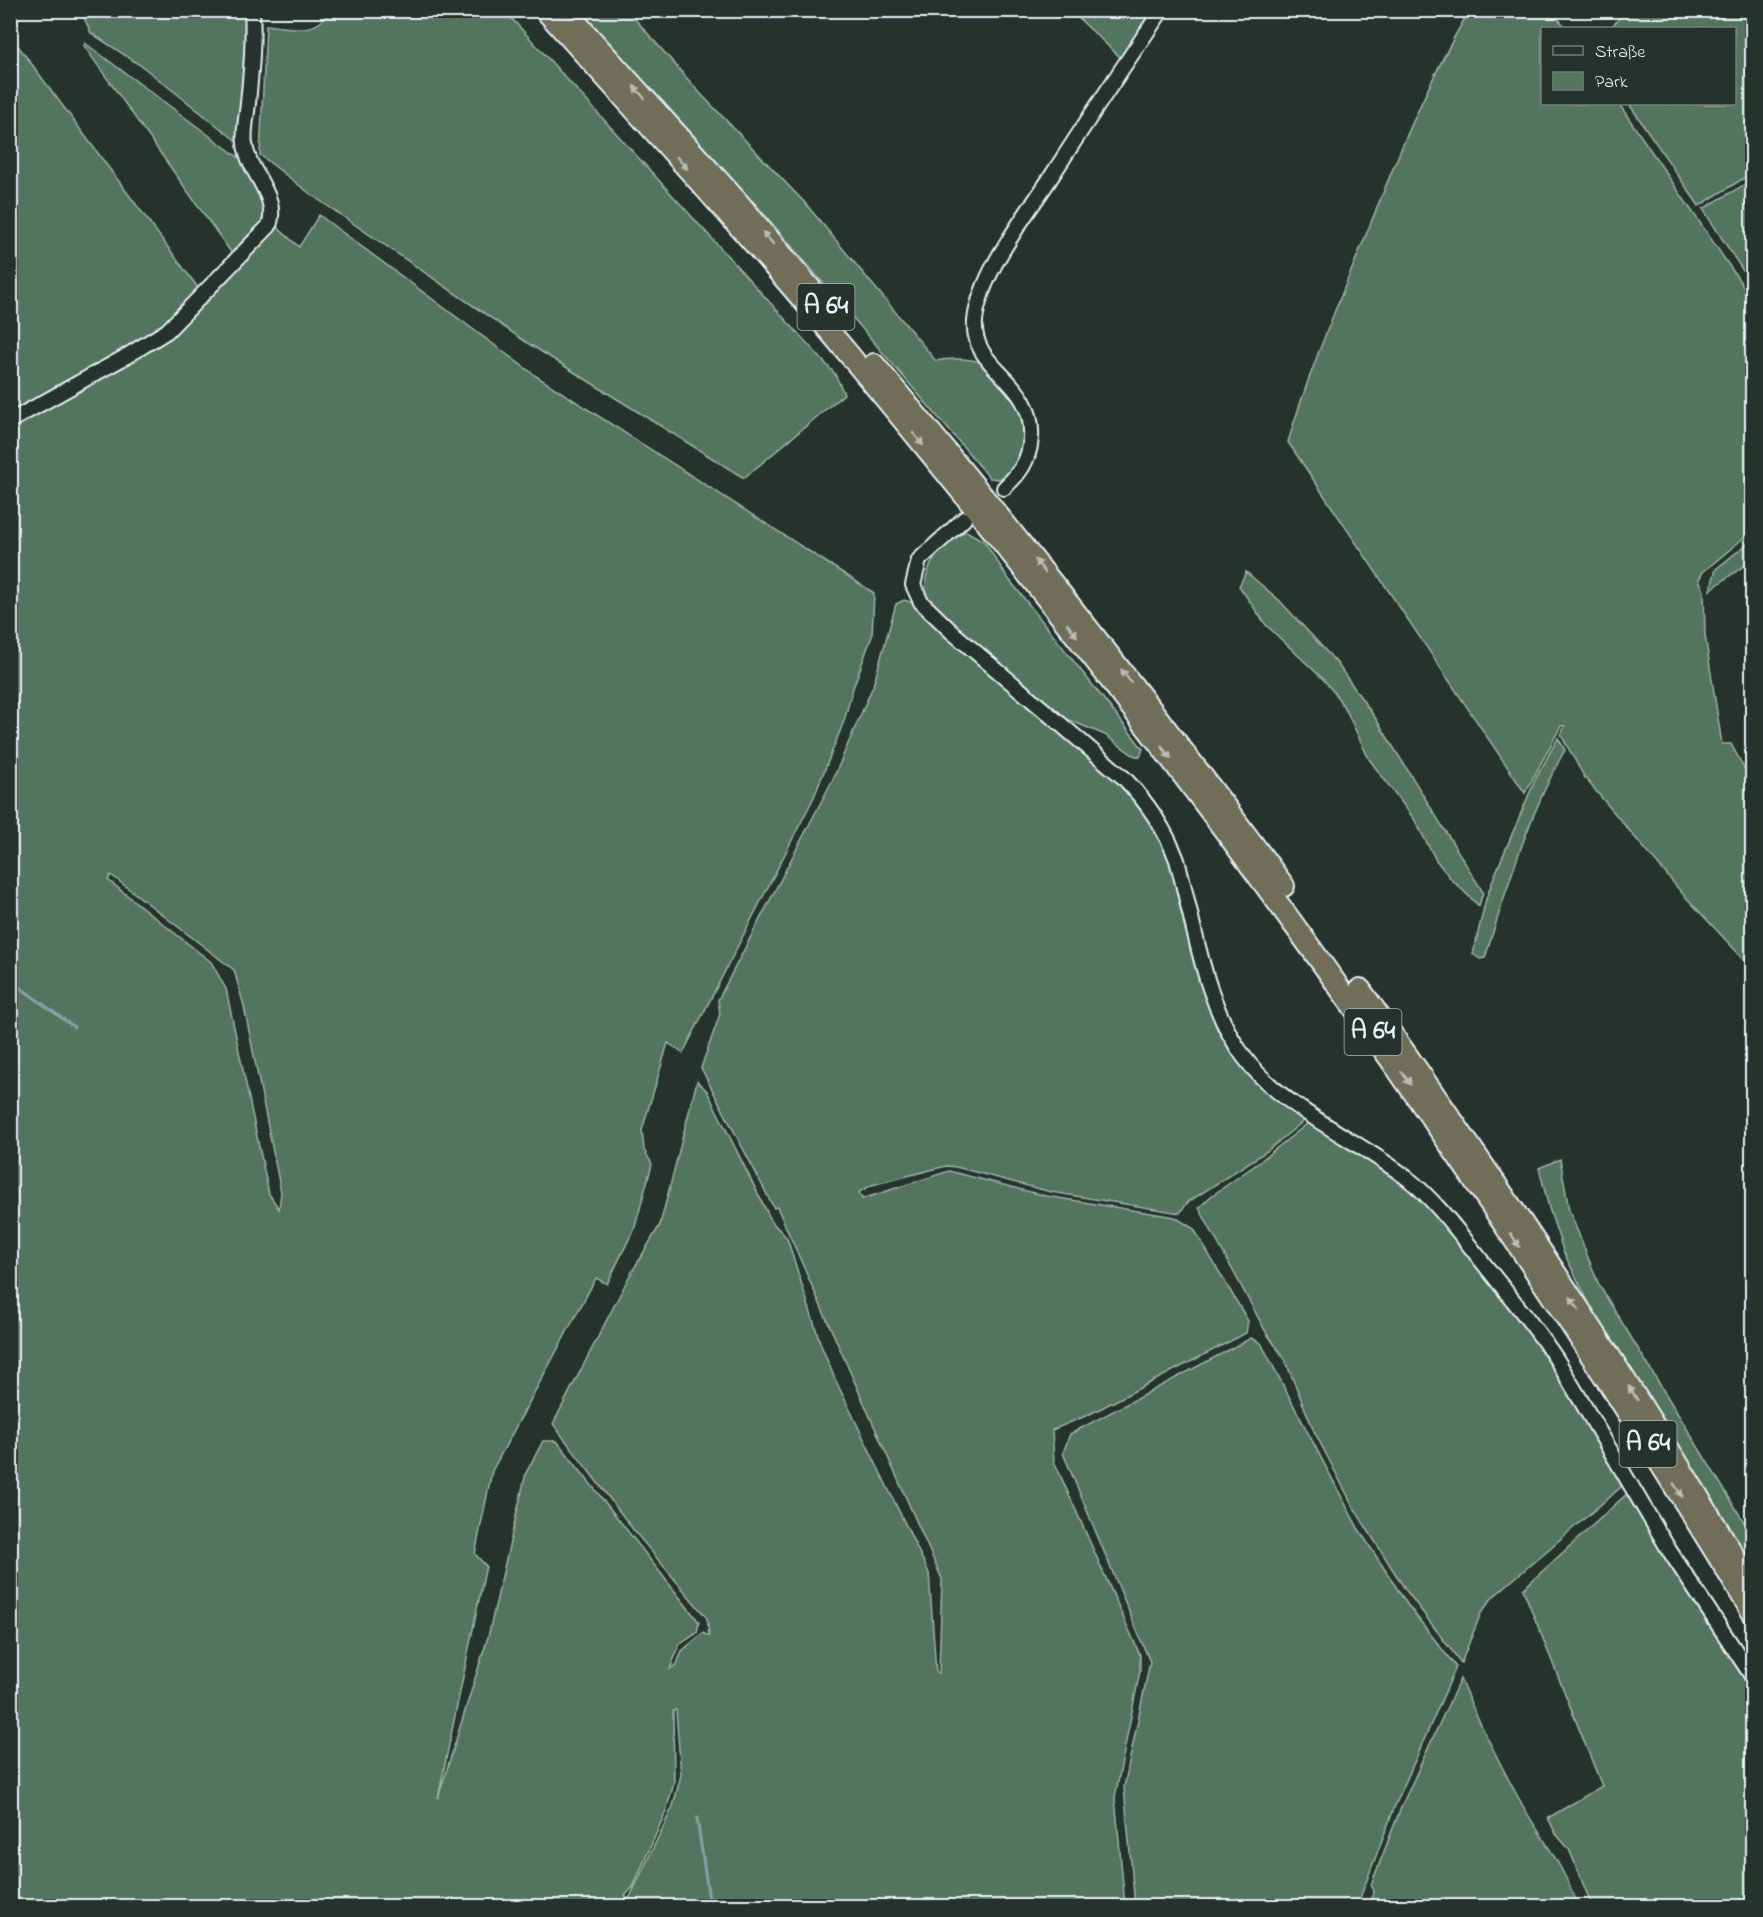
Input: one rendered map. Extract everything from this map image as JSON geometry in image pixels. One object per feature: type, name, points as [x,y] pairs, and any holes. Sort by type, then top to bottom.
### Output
[{"type":"highway","name":"A 64","points":[[545,10],[724,210],[844,349],[1036,584],[1227,831],[1335,977],[1452,1144],[1696,1518],[1752,1612]]},
{"type":"highway","name":"A 64","points":[[565,10],[738,202],[979,489],[1201,772],[1437,1098],[1699,1495],[1752,1586]]},
{"type":"street","points":[[10,421],[162,335],[261,237],[269,226],[272,209],[248,160],[244,144],[252,54],[252,10]]},
{"type":"street","points":[[1004,488],[1027,462],[1031,442],[1030,414],[1014,387],[984,356],[976,343],[975,323],[978,305],[985,284],[1019,225],[1162,10]]},
{"type":"street","points":[[964,519],[919,560],[913,585],[921,602],[952,632],[1124,778],[1149,805],[1171,843],[1177,860],[1215,1001],[1228,1032],[1245,1059],[1265,1079],[1294,1102],[1407,1178],[1430,1199],[1462,1236],[1551,1351],[1669,1550],[1752,1676]]},
{"type":"green space","points":[[1627,10],[1752,11],[1752,173],[1699,206],[1630,105],[1736,105],[1736,27],[1611,27]]},
{"type":"green space","points":[[81,11],[244,11],[247,31],[238,142],[143,67],[91,33]]},
{"type":"green space","points":[[329,11],[505,11],[835,374],[844,394],[744,478],[529,344],[313,196],[260,155],[266,25],[310,27],[324,19]]},
{"type":"green space","points":[[580,11],[628,11],[700,93],[805,203],[936,361],[959,359],[978,361],[1000,378],[1014,397],[1023,420],[1026,442],[1017,468],[999,479],[990,478],[753,201],[748,200],[697,139]]},
{"type":"green space","points":[[1071,11],[1156,11],[1122,59]]},
{"type":"green space","points":[[1469,11],[1552,11],[1565,27],[1541,27],[1541,105],[1620,105],[1752,299],[1752,531],[1703,572],[1699,579],[1704,591],[1705,635],[1722,744],[1731,744],[1752,783],[1752,968],[1682,893],[1585,778],[1561,735],[1565,726],[1561,726],[1525,793],[1288,442],[1323,341],[1399,153],[1453,39]]},
{"type":"green space","points":[[10,35],[199,289],[167,327],[10,415]]},
{"type":"green space","points":[[85,43],[246,163],[266,201],[265,224],[233,255],[84,46]]},
{"type":"green space","points":[[1752,180],[1752,285],[1703,209]]},
{"type":"green space","points":[[319,215],[536,376],[874,593],[872,636],[844,721],[814,797],[683,1053],[668,1043],[642,1130],[644,1150],[652,1164],[635,1227],[607,1284],[596,1278],[492,1471],[475,1554],[486,1566],[438,1798],[488,1637],[526,1473],[543,1441],[557,1441],[699,1622],[697,1633],[680,1644],[670,1669],[677,1664],[682,1651],[703,1633],[709,1636],[707,1618],[635,1532],[553,1424],[630,1275],[660,1225],[697,1081],[707,1091],[772,1222],[787,1238],[821,1345],[835,1379],[929,1573],[936,1672],[939,1673],[942,1579],[777,1207],[774,1208],[701,1068],[720,1014],[718,1000],[833,779],[873,686],[896,604],[904,600],[913,603],[1137,799],[1170,856],[1217,1029],[1256,1084],[1258,1079],[1306,1119],[1267,1151],[1188,1202],[1180,1213],[1051,1192],[946,1166],[872,1185],[859,1192],[862,1199],[949,1171],[1046,1196],[1175,1217],[1194,1229],[1248,1321],[1246,1333],[1088,1415],[1052,1430],[1054,1461],[1140,1655],[1140,1671],[1115,1797],[1125,1906],[11,1906],[10,427],[169,338],[276,226],[299,247]],"holes":[[[111,875],[234,970],[244,1006],[281,1192],[279,1209],[269,1194],[226,989],[211,962],[108,880]],[[676,1710],[681,1775],[673,1806],[629,1899],[625,1896],[633,1887],[666,1811],[674,1783],[673,1711]]]},
{"type":"green space","points":[[966,531],[984,541],[1008,578],[1143,749],[1140,757],[1133,755],[1105,735],[1057,715],[933,611],[927,598],[926,587],[931,565],[945,546]]},
{"type":"green space","points":[[1752,540],[1752,560],[1710,590],[1716,569]]},
{"type":"green space","points":[[1246,572],[1279,600],[1336,662],[1376,719],[1483,892],[1479,906],[1451,879],[1436,860],[1414,819],[1369,759],[1347,712],[1336,695],[1323,679],[1266,625],[1239,586]]},
{"type":"green space","points":[[1558,738],[1565,750],[1529,826],[1485,958],[1480,959],[1473,954],[1486,899],[1535,780]]},
{"type":"green space","points":[[1317,1123],[1423,1200],[1466,1251],[1551,1362],[1623,1481],[1621,1487],[1493,1597],[1481,1613],[1461,1663],[1405,1589],[1354,1508],[1314,1431],[1285,1360],[1266,1332],[1199,1208],[1210,1197],[1307,1124]]},
{"type":"green space","points":[[1560,1159],[1569,1210],[1599,1285],[1752,1535],[1752,1566],[1589,1303],[1564,1253],[1539,1168]]},
{"type":"green space","points":[[1251,1338],[1261,1343],[1358,1528],[1407,1604],[1456,1667],[1395,1806],[1357,1906],[1135,1906],[1124,1787],[1150,1662],[1063,1453],[1070,1434]]},
{"type":"green space","points":[[1628,1493],[1752,1686],[1752,1906],[1592,1906],[1569,1849],[1556,1834],[1548,1818],[1602,1786],[1523,1589]]},
{"type":"green space","points":[[1460,1679],[1523,1806],[1560,1866],[1577,1906],[1369,1906],[1374,1891],[1371,1885],[1402,1805]]},
{"type":"waterway","points":[[10,980],[74,1027]]},
{"type":"waterway","points":[[697,1818],[710,1906]]}]
